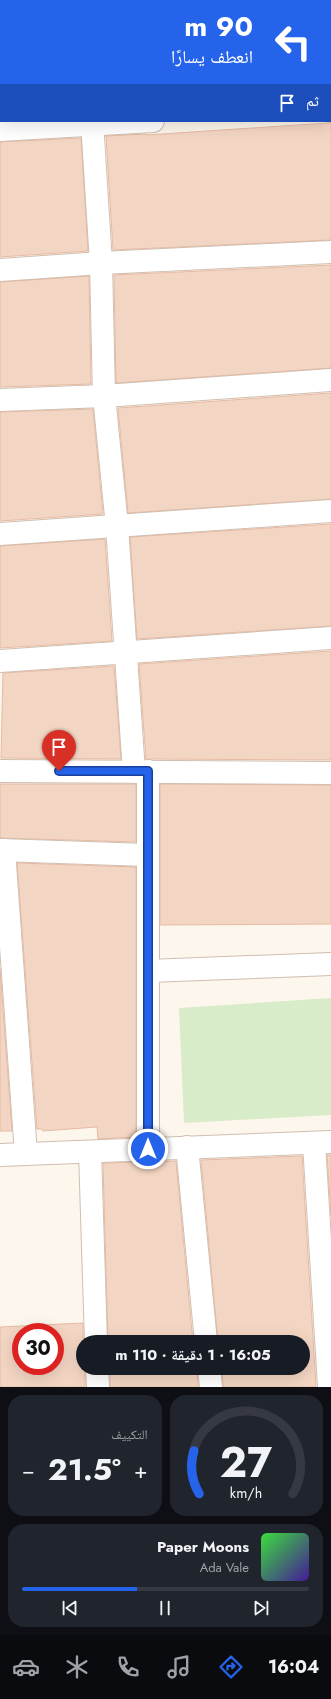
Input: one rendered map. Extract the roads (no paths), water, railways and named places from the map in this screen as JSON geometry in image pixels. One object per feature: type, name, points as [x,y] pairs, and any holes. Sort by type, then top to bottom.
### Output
[{"type":"street","points":[[0,130],[123,122]]},
{"type":"street","points":[[93,123],[101,263],[104,396],[117,526],[126,653],[141,771],[147,855],[148,1149]]},
{"type":"street","points":[[0,270],[101,263],[331,252]]},
{"type":"street","points":[[0,400],[104,396],[331,380]]},
{"type":"street","points":[[0,534],[331,510]]},
{"type":"street","points":[[0,661],[331,638]]},
{"type":"street","points":[[0,771],[141,771],[331,774]]},
{"type":"street","points":[[26,1154],[2,850],[147,855]]},
{"type":"street","points":[[148,971],[331,964]]},
{"type":"street","points":[[0,1156],[322,1142],[329,1387]]},
{"type":"street","points":[[187,1147],[205,1335]]},
{"type":"street","points":[[90,1152],[96,1335]]},
{"type":"street","points":[[97,1375],[98,1387]]},
{"type":"street","points":[[210,1375],[211,1387]]}]
